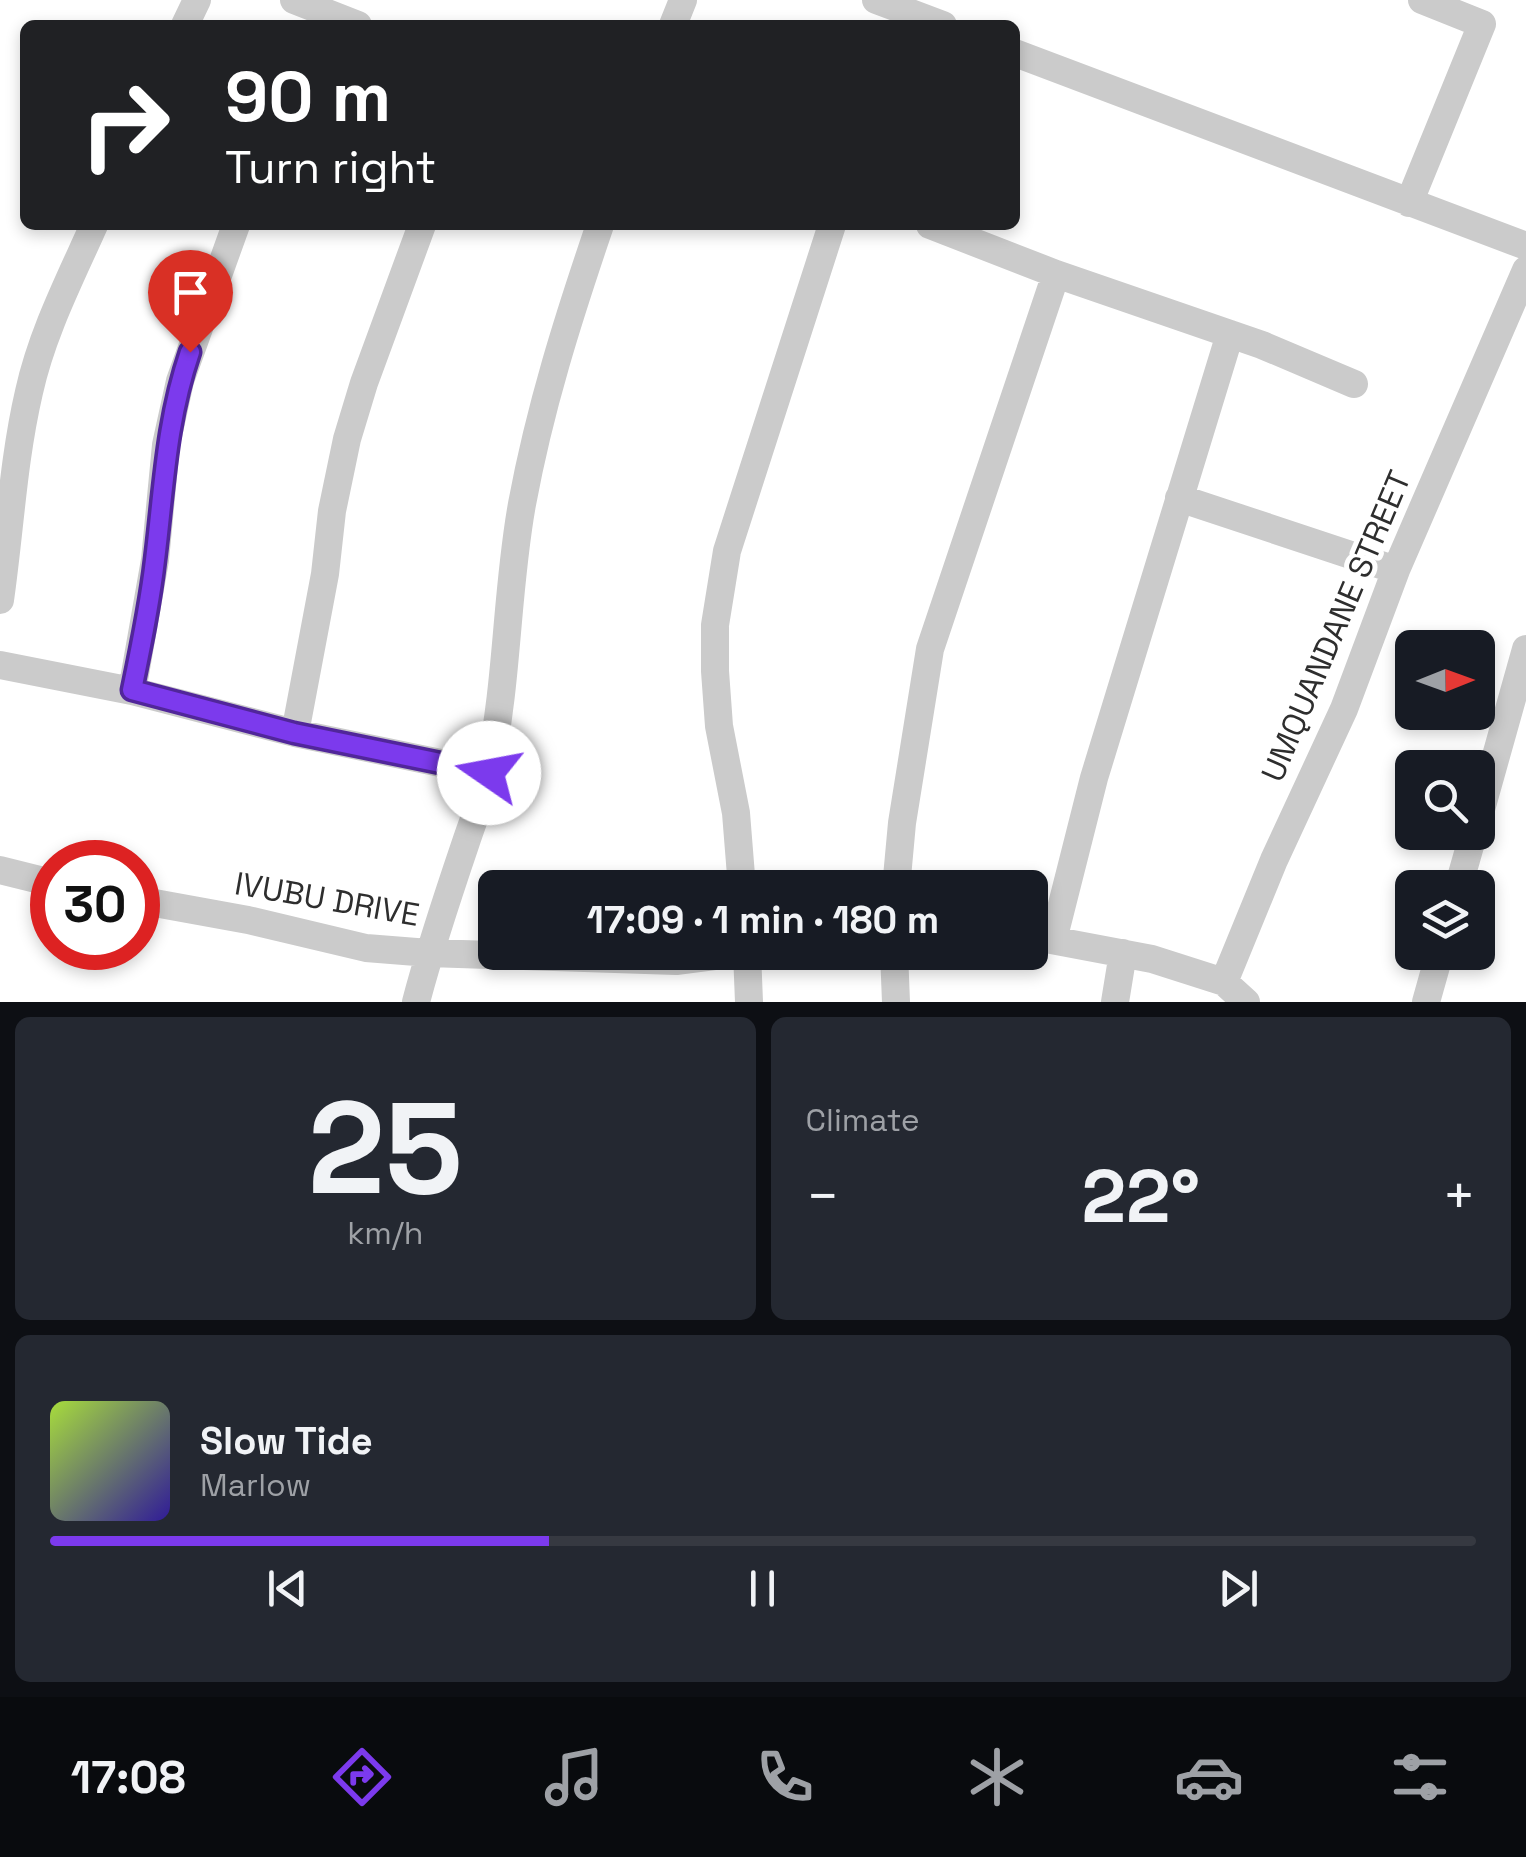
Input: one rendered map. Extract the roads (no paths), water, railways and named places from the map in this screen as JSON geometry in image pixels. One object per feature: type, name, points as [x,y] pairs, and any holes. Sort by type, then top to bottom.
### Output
[{"type":"street","points":[[1409,203],[1486,12],[1422,0]]},
{"type":"street","points":[[892,8],[928,20]]},
{"type":"street","points":[[307,11],[340,20]]},
{"type":"street","points":[[1020,55],[1526,246]]},
{"type":"street","points":[[0,600],[11,491],[29,390],[46,333],[92,230]]},
{"type":"street","points":[[132,690],[155,560],[166,445],[180,381],[234,230]]},
{"type":"street","points":[[294,733],[347,439],[420,230]]},
{"type":"street","points":[[416,1002],[428,954],[489,773],[502,695],[510,581],[522,505],[560,344],[598,230]]},
{"type":"street","points":[[741,870],[736,813],[719,726],[715,625],[727,551],[830,230]]},
{"type":"street","points":[[943,230],[1230,334],[1354,384]]},
{"type":"street","name":"UMQUANDANE STREET","points":[[1224,982],[1274,860],[1344,708],[1396,570],[1518,310],[1526,270]]},
{"type":"street","points":[[898,870],[930,649],[1056,274]]},
{"type":"street","points":[[1048,920],[1230,334]]},
{"type":"street","points":[[1179,498],[1396,570]]},
{"type":"street","points":[[1495,759],[1526,649]]},
{"type":"street","points":[[0,665],[132,690],[294,733],[489,773]]},
{"type":"street","points":[[0,870],[30,878]]},
{"type":"street","name":"IVUBU DRIVE","points":[[160,904],[366,948],[478,955]]},
{"type":"street","points":[[1048,939],[1152,959],[1224,982],[1246,1002]]},
{"type":"street","points":[[1115,1002],[1123,954]]},
{"type":"street","points":[[747,970],[749,1002]]},
{"type":"street","points":[[895,970],[896,1002]]},
{"type":"street","points":[[1426,1002],[1435,970]]}]
